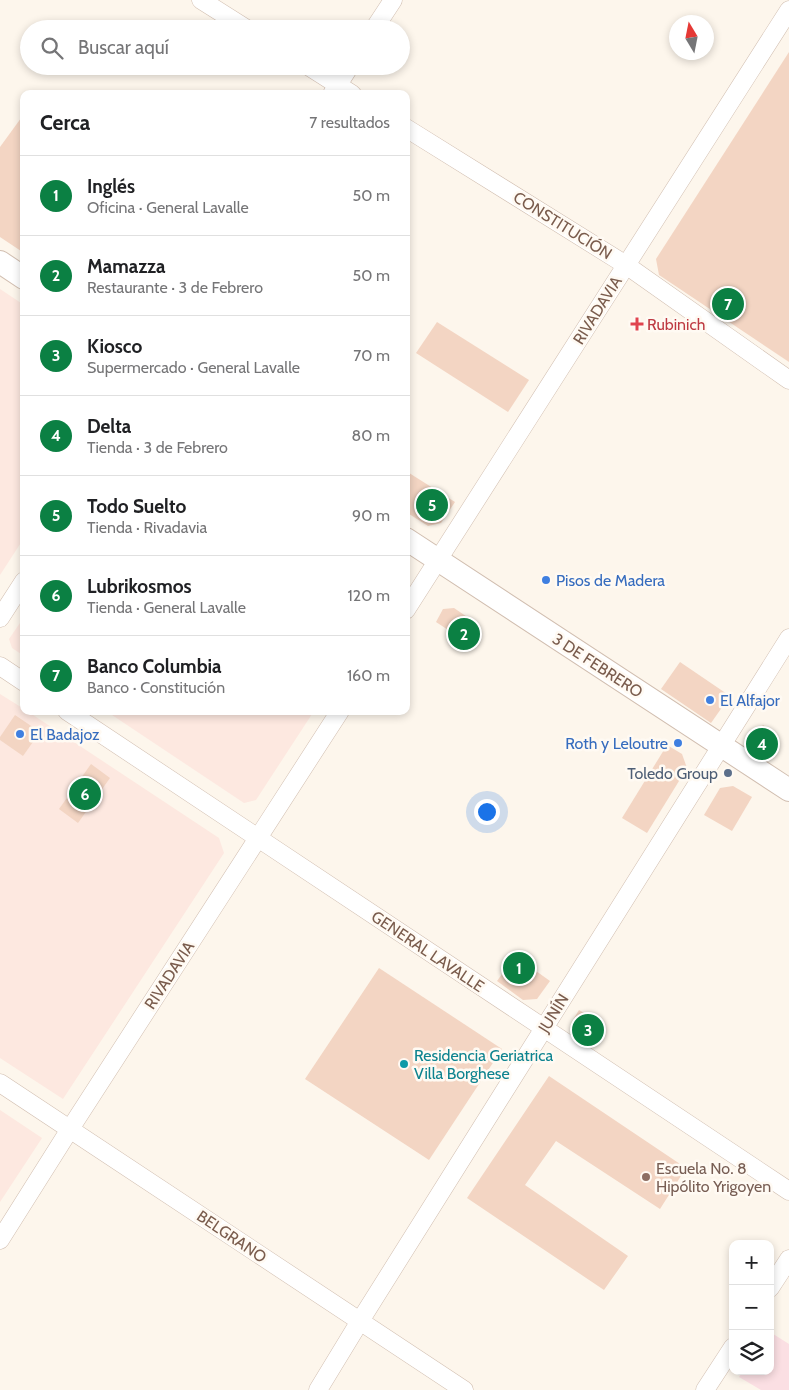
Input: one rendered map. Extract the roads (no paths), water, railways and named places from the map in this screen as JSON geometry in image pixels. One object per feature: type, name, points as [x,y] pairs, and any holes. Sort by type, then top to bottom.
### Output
[{"type":"street","points":[[201,0],[233,20]]},
{"type":"street","points":[[380,20],[393,0]]},
{"type":"street","name":"RIVADAVIA","points":[[410,604],[789,10]]},
{"type":"street","points":[[320,75],[339,90]]},
{"type":"street","points":[[340,90],[346,75]]},
{"type":"street","name":"CONSTITUCIÓN","points":[[410,130],[626,265],[789,380]]},
{"type":"street","points":[[0,262],[20,275]]},
{"type":"street","name":"3 DE FEBRERO","points":[[410,542],[789,790]]},
{"type":"street","points":[[0,618],[20,587]]},
{"type":"street","name":"JUNÍN","points":[[318,1390],[789,638]]},
{"type":"street","points":[[0,666],[20,679]]},
{"type":"street","name":"GENERAL LAVALLE","points":[[73,715],[789,1191]]},
{"type":"street","name":"RIVADAVIA","points":[[0,1240],[337,715]]},
{"type":"street","name":"BELGRANO","points":[[0,1083],[464,1390]]},
{"type":"street","points":[[772,1285],[789,1259]]},
{"type":"street","points":[[705,1390],[729,1353]]},
{"type":"place","name":"Banco Columbia","points":[[728,304]]},
{"type":"place","name":"Rubinich","points":[[637,324]]},
{"type":"place","name":"Todo Suelto","points":[[432,505]]},
{"type":"place","name":"Pisos de Madera","points":[[546,580]]},
{"type":"place","name":"Mamazza","points":[[464,634]]},
{"type":"place","name":"El Alfajor","points":[[710,700]]},
{"type":"place","name":"El Badajoz","points":[[20,734]]},
{"type":"place","name":"Roth y Leloutre","points":[[678,743]]},
{"type":"place","name":"Delta","points":[[762,744]]},
{"type":"place","name":"Toledo Group","points":[[728,773]]},
{"type":"place","name":"Lubrikosmos","points":[[85,794]]},
{"type":"place","name":"Inglés","points":[[519,968]]},
{"type":"place","name":"Kiosco","points":[[588,1030]]},
{"type":"place","name":"Residencia Geriatrica Villa Borghese","points":[[404,1064]]},
{"type":"place","name":"Escuela No. 8 Hipólito Yrigoyen","points":[[646,1177]]}]
